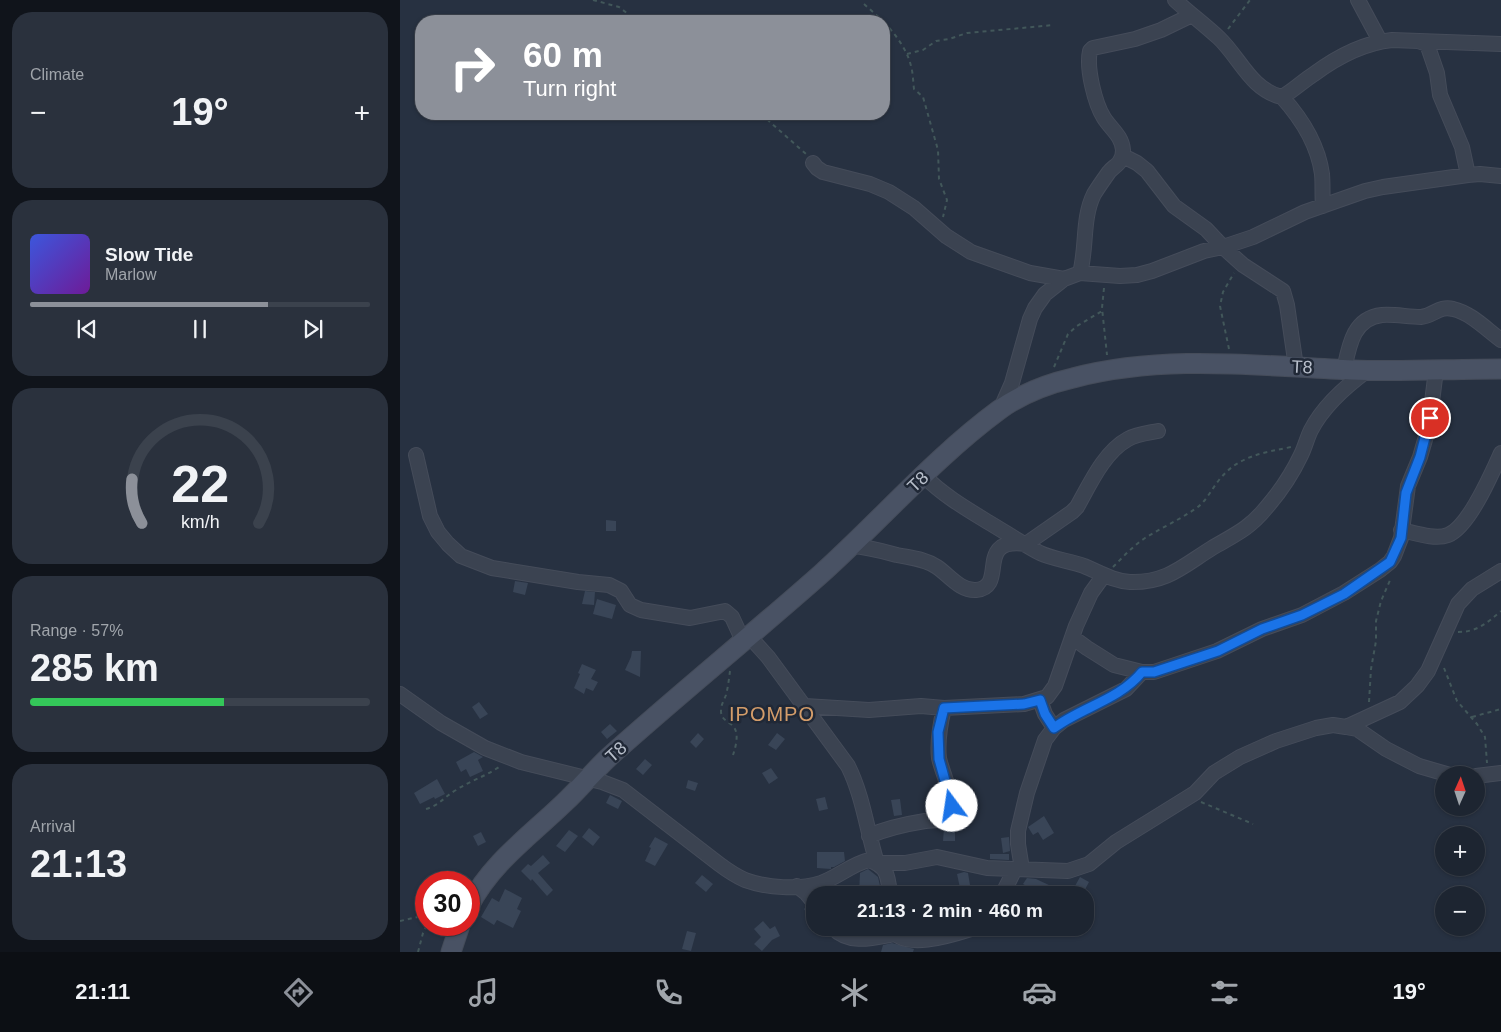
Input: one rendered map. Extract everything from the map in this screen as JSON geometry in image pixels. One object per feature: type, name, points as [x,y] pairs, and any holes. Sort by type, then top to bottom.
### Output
[{"type":"street","points":[[1175,0],[1221,39],[1256,82],[1273,95],[1282,97],[1296,113],[1316,152],[1322,173],[1323,206]]},
{"type":"street","points":[[1358,0],[1380,41]]},
{"type":"street","points":[[1080,273],[1088,210],[1102,182],[1123,156],[1121,143],[1116,132],[1105,120],[1098,107],[1090,70],[1090,52],[1093,48],[1135,39],[1161,30],[1192,15]]},
{"type":"street","points":[[1282,97],[1342,56],[1358,48],[1380,41],[1501,44]]},
{"type":"street","points":[[1418,41],[1426,44],[1431,55],[1437,73],[1440,95],[1462,147],[1468,175]]},
{"type":"street","points":[[1123,156],[1138,163],[1147,171],[1174,206],[1206,229],[1240,262],[1283,291],[1287,305],[1296,367]]},
{"type":"street","points":[[813,162],[823,172],[870,184],[889,192],[914,208],[946,236],[971,252],[1030,273],[1064,279]]},
{"type":"street","points":[[1001,408],[1012,383],[1030,319],[1035,308],[1044,294],[1064,279],[1080,273],[1137,275],[1204,251],[1253,237],[1305,212],[1383,187],[1468,175],[1501,176]]},
{"type":"street","points":[[1344,370],[1352,336],[1358,328],[1372,317],[1382,315],[1421,316],[1432,314],[1445,307],[1464,312],[1501,340]]},
{"type":"street","name":"T8","points":[[480,886],[496,866],[606,760],[852,546],[948,452],[1001,408],[1019,397],[1075,377],[1108,370],[1155,364],[1232,363],[1344,370],[1501,369]]},
{"type":"street","points":[[924,476],[954,500],[1005,533],[1042,553],[1117,580],[1130,582],[1160,579],[1172,574],[1212,548],[1245,530],[1265,510],[1295,467],[1315,424],[1338,395],[1368,370]]},
{"type":"street","points":[[1072,637],[1114,665],[1142,672],[1154,672],[1218,651],[1262,629],[1302,615],[1350,590],[1380,570],[1392,558],[1401,538],[1408,486],[1420,457],[1429,426],[1436,370]]},
{"type":"street","points":[[852,546],[881,550],[927,562],[937,567],[962,587],[976,590],[986,586],[991,581],[995,554],[1000,548],[1012,542],[1026,544],[1077,507],[1098,472],[1116,448],[1128,439],[1158,430]]},
{"type":"street","points":[[1402,530],[1439,536],[1448,535],[1456,530],[1481,495],[1501,453]]},
{"type":"street","points":[[416,455],[430,516],[438,532],[461,556],[492,568],[609,585],[621,591],[630,605],[641,610],[690,618],[725,611],[732,617],[741,643],[768,657],[848,766],[862,804],[877,863]]},
{"type":"street","points":[[1346,728],[1400,702],[1408,694],[1422,679],[1435,656],[1458,604],[1464,597],[1501,571]]},
{"type":"street","points":[[805,706],[869,710],[921,706],[944,708],[1024,704],[1047,697],[1055,686],[1072,637],[1091,593],[1104,575]]},
{"type":"street","points":[[1008,886],[1019,869],[1017,837],[1021,816],[1045,740],[1054,728],[1072,716],[1126,689],[1142,672]]},
{"type":"street","points":[[400,694],[464,737],[511,758],[602,782],[623,790],[732,873],[746,880],[780,887],[821,883],[861,862],[869,860],[883,867],[888,886]]},
{"type":"street","points":[[1040,700],[1045,714],[1054,728]]},
{"type":"street","points":[[869,836],[881,830],[942,819],[949,817],[952,813],[951,800],[938,748],[938,732],[944,708]]},
{"type":"street","points":[[877,863],[905,863],[937,857],[987,868],[1068,871],[1089,864],[1116,842],[1191,796],[1226,765],[1261,747],[1316,728],[1333,725],[1357,729],[1386,749],[1419,766],[1435,771]]},
{"type":"street","points":[[797,886],[806,894]]},
{"type":"street","points":[[451,952],[456,936]]},
{"type":"street","points":[[844,936],[856,940],[872,936]]},
{"type":"street","points":[[904,936],[911,939],[932,939],[949,936]]},
{"type":"path","points":[[593,0],[623,9],[630,15]]},
{"type":"path","points":[[1221,39],[1250,0]]},
{"type":"path","points":[[864,4],[876,15]]},
{"type":"path","points":[[907,54],[923,50],[936,41],[949,39],[967,32],[1054,25]]},
{"type":"path","points":[[890,29],[907,54],[912,68],[914,89],[923,97],[939,153],[939,179],[947,200],[938,229]]},
{"type":"path","points":[[768,120],[794,142],[813,162]]},
{"type":"path","points":[[1232,363],[1220,306],[1223,292],[1240,262]]},
{"type":"path","points":[[1105,274],[1102,311],[1108,370]]},
{"type":"path","points":[[1048,386],[1068,334],[1077,326],[1102,311]]},
{"type":"path","points":[[1104,575],[1145,538],[1197,508],[1230,467],[1254,455],[1296,446],[1308,439]]},
{"type":"path","points":[[1368,717],[1369,685],[1376,641],[1376,621],[1389,585],[1392,558]]},
{"type":"path","points":[[1446,630],[1455,632],[1471,631],[1485,625],[1501,611]]},
{"type":"path","points":[[733,755],[738,732],[723,717],[721,710],[741,643]]},
{"type":"path","points":[[1435,656],[1442,662],[1457,701],[1472,717],[1485,737],[1488,775]]},
{"type":"path","points":[[1472,717],[1501,709]]},
{"type":"path","points":[[426,809],[442,803],[454,791],[484,777],[511,758]]},
{"type":"path","points":[[1191,796],[1208,806],[1253,824]]},
{"type":"path","points":[[400,921],[415,918]]},
{"type":"path","points":[[418,952],[423,936]]},
{"type":"building","points":[[606,520],[616,521],[616,531],[606,531]]},
{"type":"building","points":[[515,581],[528,583],[525,595],[513,592]]},
{"type":"building","points":[[585,591],[595,592],[594,605],[582,604]]},
{"type":"building","points":[[597,599],[616,605],[612,619],[593,614]]},
{"type":"building","points":[[632,651],[641,651],[640,677],[625,670]]},
{"type":"building","points":[[582,664],[596,670],[591,679],[598,682],[593,691],[586,688],[584,694],[574,688]]},
{"type":"building","points":[[479,702],[488,714],[480,719],[472,707]]},
{"type":"building","points":[[610,724],[617,731],[607,739],[601,732]]},
{"type":"building","points":[[698,733],[704,739],[696,748],[690,742]]},
{"type":"building","points":[[777,733],[785,739],[776,750],[768,745]]},
{"type":"building","points":[[474,752],[483,757],[478,760],[483,771],[470,777],[466,769],[461,772],[456,762]]},
{"type":"building","points":[[645,759],[652,765],[643,775],[636,769]]},
{"type":"building","points":[[771,768],[778,778],[769,784],[762,773]]},
{"type":"building","points":[[437,779],[445,794],[420,804],[414,793]]},
{"type":"building","points":[[688,780],[698,783],[695,791],[686,788]]},
{"type":"building","points":[[610,795],[622,801],[618,809],[606,803]]},
{"type":"building","points":[[825,797],[828,809],[819,811],[816,799]]},
{"type":"building","points":[[900,799],[902,815],[894,816],[891,800]]},
{"type":"building","points":[[1044,816],[1054,833],[1043,840],[1038,832],[1033,835],[1028,827]]},
{"type":"building","points":[[955,827],[955,841],[943,841],[944,828]]},
{"type":"building","points":[[589,828],[600,837],[593,846],[582,837]]},
{"type":"building","points":[[569,830],[578,836],[565,852],[556,846]]},
{"type":"building","points":[[481,832],[486,842],[478,846],[473,836]]},
{"type":"building","points":[[655,837],[668,844],[655,866],[645,861],[651,848],[649,847]]},
{"type":"building","points":[[1009,837],[1010,851],[1003,853],[1001,838]]},
{"type":"building","points":[[817,852],[844,852],[845,861],[831,867],[831,869],[817,868]]},
{"type":"building","points":[[990,854],[1009,854],[1009,860],[990,859]]},
{"type":"building","points":[[543,855],[550,863],[538,873],[553,890],[547,896],[532,879],[531,881],[521,871],[528,864],[531,866]]},
{"type":"building","points":[[868,869],[878,877],[880,886],[859,886],[860,873]]},
{"type":"building","points":[[968,873],[970,885],[960,886],[957,874]]},
{"type":"building","points":[[702,875],[713,884],[706,892],[695,883]]},
{"type":"building","points":[[1080,877],[1089,882],[1087,886],[1075,886]]},
{"type":"building","points":[[1027,878],[1036,879],[1051,886],[1026,886],[1023,884]]},
{"type":"building","points":[[505,889],[522,898],[517,909],[521,911],[513,928],[497,920],[494,925],[481,917],[492,898],[499,902]]},
{"type":"building","points":[[763,921],[770,929],[775,926],[780,936],[772,940],[762,951],[754,944],[761,937],[754,929]]},
{"type":"building","points":[[687,931],[696,933],[691,951],[682,949]]},
{"type":"building","points":[[892,943],[914,949],[913,952],[881,952],[883,945]]},
{"type":"district","name":"IPOMPO","points":[[772,714]]},
{"type":"route","points":[[952,806],[939,759],[938,748],[938,732],[944,708],[1024,704],[1040,700],[1045,714],[1054,728],[1064,720],[1126,689],[1134,683],[1142,672],[1154,672],[1218,651],[1262,629],[1302,615],[1344,594],[1390,562],[1401,538],[1406,493],[1416,470],[1427,435],[1430,418]]}]
